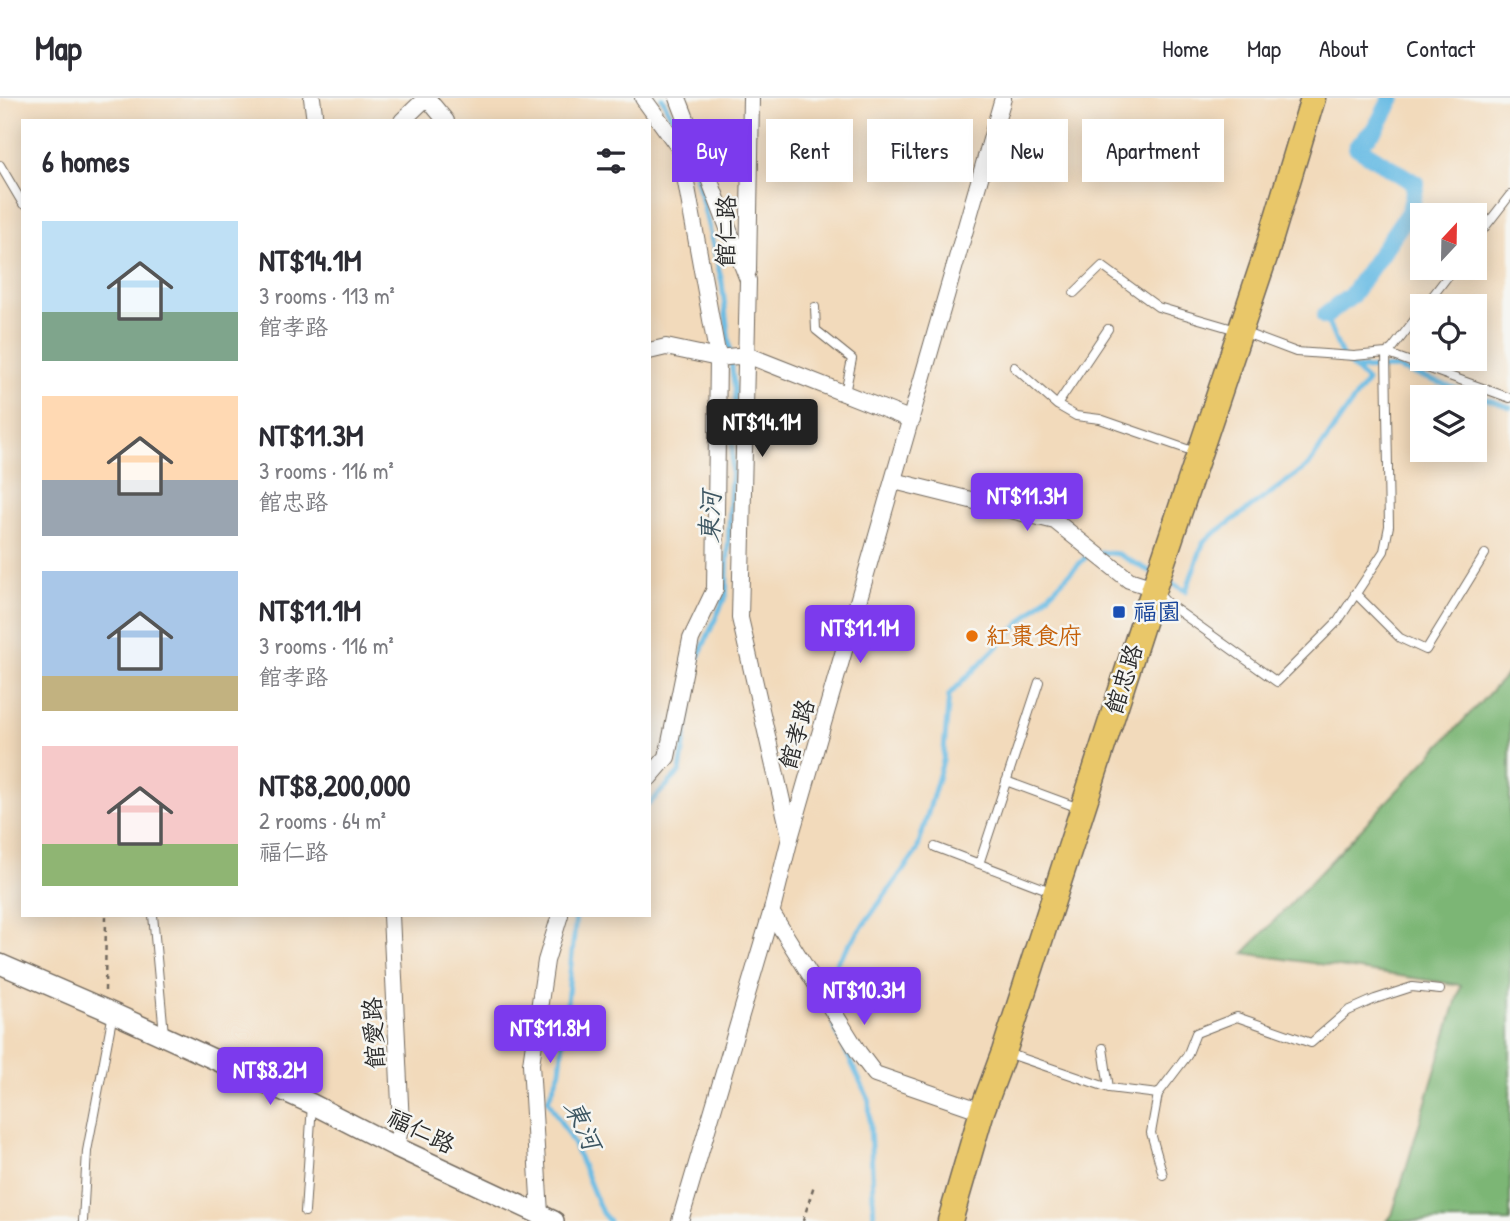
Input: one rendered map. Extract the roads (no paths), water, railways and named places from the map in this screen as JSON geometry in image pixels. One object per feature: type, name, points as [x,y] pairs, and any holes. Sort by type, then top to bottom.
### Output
[{"type":"main road","name":"館忠路","points":[[950,1221],[982,1111],[1004,1052],[1154,588],[1266,254],[1313,98]]},
{"type":"street","points":[[312,98],[314,119]]},
{"type":"street","points":[[404,119],[426,98],[444,119]]},
{"type":"street","points":[[643,98],[680,149],[718,358],[715,589],[691,639],[667,757],[651,776]]},
{"type":"street","points":[[678,98],[748,280]]},
{"type":"street","name":"館仁路","points":[[751,98],[740,618],[790,838]]},
{"type":"street","name":"館孝路","points":[[680,1221],[1003,98]]},
{"type":"street","points":[[651,351],[666,347],[718,358],[747,355],[912,420]]},
{"type":"street","points":[[894,481],[1055,522],[1129,580],[1154,588]]},
{"type":"street","points":[[771,912],[859,1053],[876,1074],[982,1111]]},
{"type":"street","name":"館愛路","points":[[391,917],[401,1125],[396,1147]]},
{"type":"street","points":[[547,1217],[531,1064],[546,961],[559,917]]},
{"type":"street","name":"福仁路","points":[[0,964],[312,1104],[396,1147],[547,1217]]},
{"type":"lane","points":[[0,165],[21,201]]},
{"type":"lane","points":[[1488,223],[1510,195]]},
{"type":"lane","points":[[1074,293],[1102,266],[1158,307],[1240,331],[1296,352],[1354,356],[1385,353],[1392,349],[1410,325]]},
{"type":"lane","points":[[1434,294],[1445,280]]},
{"type":"lane","points":[[815,307],[816,330],[852,359],[845,393]]},
{"type":"lane","points":[[1057,405],[1108,329]]},
{"type":"lane","points":[[1385,353],[1510,398]]},
{"type":"lane","points":[[1154,588],[1167,603],[1277,682],[1338,621],[1384,551],[1389,526],[1385,353]]},
{"type":"lane","points":[[1014,367],[1057,405],[1076,416],[1100,419],[1199,453]]},
{"type":"lane","points":[[1355,593],[1399,638],[1426,650],[1485,554]]},
{"type":"lane","points":[[979,864],[1039,682]]},
{"type":"lane","points":[[1006,782],[1083,809]]},
{"type":"lane","points":[[935,847],[1056,893]]},
{"type":"lane","points":[[153,917],[164,1037]]},
{"type":"lane","points":[[1163,1175],[1151,1133],[1158,1094],[1187,1056],[1196,1033],[1237,1017],[1311,1043],[1348,1011],[1375,999],[1412,988],[1440,990]]},
{"type":"lane","points":[[83,1221],[87,1151],[108,1011]]},
{"type":"lane","points":[[1103,1048],[1109,1088]]},
{"type":"lane","points":[[1004,1052],[1109,1088],[1158,1094]]},
{"type":"lane","points":[[305,1212],[312,1104]]},
{"type":"waterway","name":"東河","points":[[651,802],[680,772],[697,660],[726,595],[735,394],[722,282],[691,155],[662,98]]},
{"type":"waterway","points":[[1325,316],[1351,296],[1410,211],[1416,184],[1357,147],[1376,128],[1392,98]]},
{"type":"waterway","points":[[1164,579],[1186,591],[1204,541],[1308,466],[1367,381],[1343,358],[1325,316]]},
{"type":"waterway","points":[[1355,369],[1396,368],[1510,407]]},
{"type":"waterway","points":[[824,989],[838,960],[917,851],[943,761],[949,695],[1092,551]]},
{"type":"waterway","points":[[1101,552],[1118,554],[1153,573]]},
{"type":"waterway","name":"東河","points":[[576,917],[560,1071],[548,1100],[574,1145],[602,1213],[609,1221]]},
{"type":"waterway","points":[[834,1026],[869,1100],[874,1221]]},
{"type":"place","name":"福園","points":[[1119,612]]},
{"type":"place","name":"紅棗食府","points":[[972,636]]}]
